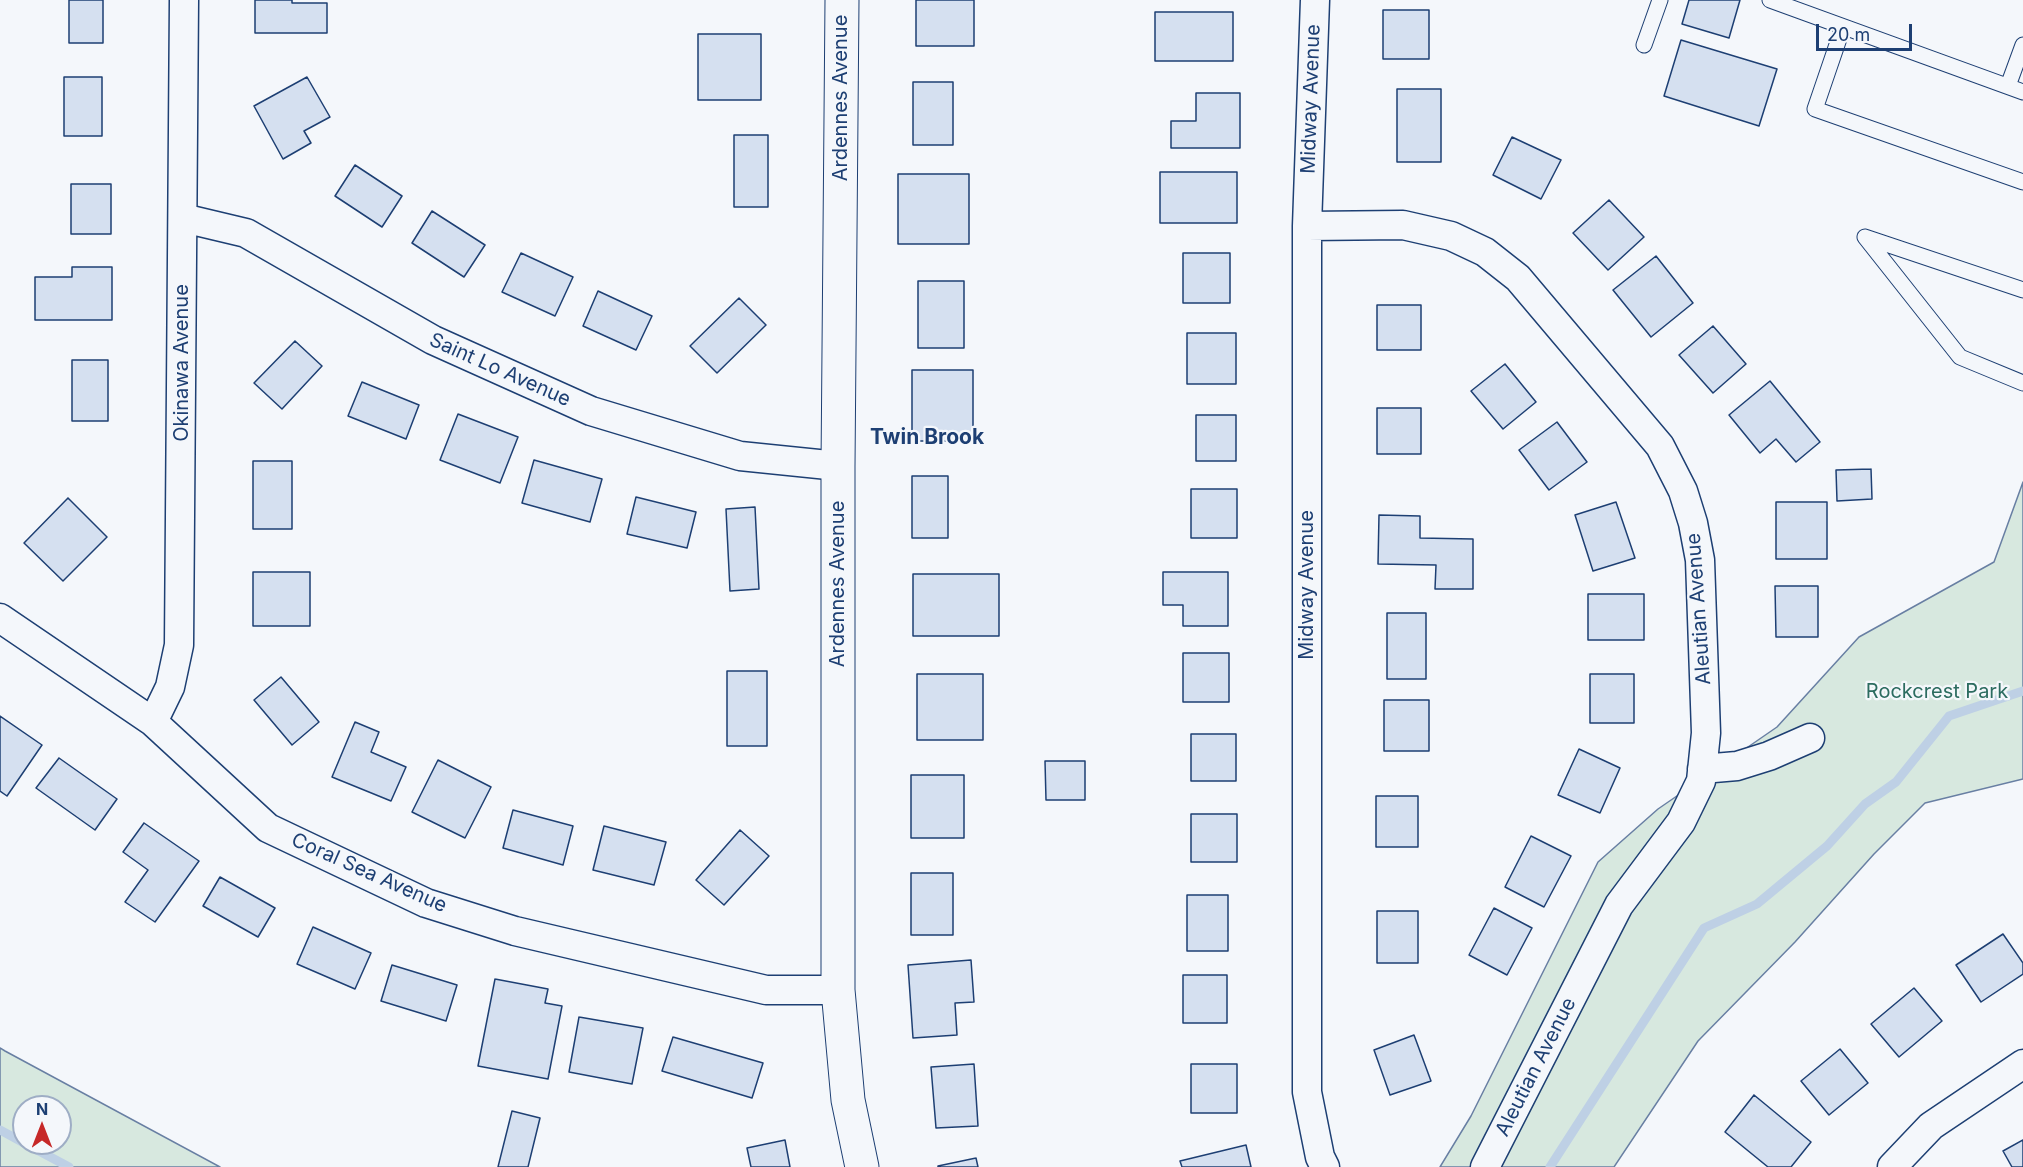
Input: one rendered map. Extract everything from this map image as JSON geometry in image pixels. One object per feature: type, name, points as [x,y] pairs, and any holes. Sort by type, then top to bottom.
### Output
[{"type":"street","name":"Okinawa Avenue","points":[[153,722],[170,687],[179,645],[184,0]]},
{"type":"street","name":"Ardennes Avenue","points":[[842,0],[838,466],[838,990],[848,1100],[862,1167]]},
{"type":"street","name":"Midway Avenue","points":[[1315,0],[1307,226],[1307,1092],[1320,1157],[1325,1167]]},
{"type":"street","name":"Saint Lo Avenue","points":[[183,218],[246,233],[433,340],[591,411],[740,456],[838,466]]},
{"type":"street","name":"Aleutian Avenue","points":[[1307,226],[1403,225],[1451,236],[1485,252],[1518,278],[1660,446],[1683,491],[1694,523],[1700,560],[1706,733],[1701,781],[1681,822],[1619,905],[1485,1167]]},
{"type":"street","name":"Coral Sea Avenue","points":[[0,618],[153,722],[268,828],[426,903],[515,931],[766,990],[838,990]]},
{"type":"street","points":[[1702,770],[1737,766],[1810,738]]},
{"type":"street","points":[[1892,1167],[1931,1126],[2023,1064]]},
{"type":"lane","points":[[1644,45],[1660,0]]},
{"type":"lane","points":[[1770,0],[2023,92]]},
{"type":"lane","points":[[1843,27],[1815,109],[2023,182]]},
{"type":"lane","points":[[2008,86],[2023,45]]},
{"type":"lane","points":[[2023,290],[1865,237],[1960,357],[2023,382]]},
{"type":"green space","name":"Rockcrest Park","points":[[2023,482],[2023,779],[1925,803],[1874,854],[1795,942],[1698,1041],[1614,1167],[1440,1167],[1471,1116],[1598,862],[1658,809],[1777,727],[1859,637],[1994,562]]},
{"type":"green space","points":[[0,1048],[220,1167],[0,1167]]},
{"type":"building","points":[[69,0],[103,0],[103,43],[69,43]]},
{"type":"building","points":[[255,0],[327,3],[327,33],[255,33]]},
{"type":"building","points":[[916,0],[974,0],[974,46],[916,46]]},
{"type":"building","points":[[1689,0],[1740,0],[1729,38],[1682,24]]},
{"type":"building","points":[[1383,10],[1429,10],[1429,59],[1383,59]]},
{"type":"building","points":[[1155,12],[1233,12],[1233,61],[1155,61]]},
{"type":"building","points":[[698,34],[761,34],[761,100],[698,100]]},
{"type":"building","points":[[1681,40],[1777,69],[1759,126],[1664,96]]},
{"type":"building","points":[[64,77],[102,77],[102,136],[64,136]]},
{"type":"building","points":[[307,77],[330,117],[304,131],[311,143],[283,159],[254,106]]},
{"type":"building","points":[[913,82],[953,82],[953,145],[913,145]]},
{"type":"building","points":[[1397,89],[1441,89],[1441,162],[1397,162]]},
{"type":"building","points":[[1196,93],[1240,93],[1240,148],[1171,148],[1171,121],[1196,121]]},
{"type":"building","points":[[734,135],[768,135],[768,207],[734,207]]},
{"type":"building","points":[[1512,137],[1561,160],[1541,199],[1493,175]]},
{"type":"building","points":[[355,165],[402,196],[382,227],[335,196]]},
{"type":"building","points":[[1160,172],[1237,172],[1237,223],[1160,223]]},
{"type":"building","points":[[898,174],[969,174],[969,244],[898,244]]},
{"type":"building","points":[[71,184],[111,184],[111,234],[71,234]]},
{"type":"building","points":[[1609,200],[1644,237],[1608,270],[1573,233]]},
{"type":"building","points":[[432,211],[485,245],[464,277],[412,243]]},
{"type":"building","points":[[521,253],[573,277],[555,316],[502,292]]},
{"type":"building","points":[[1183,253],[1230,253],[1230,303],[1183,303]]},
{"type":"building","points":[[1656,256],[1693,303],[1651,337],[1613,290]]},
{"type":"building","points":[[72,267],[112,267],[112,320],[35,320],[35,277],[72,277]]},
{"type":"building","points":[[918,281],[964,281],[964,348],[918,348]]},
{"type":"building","points":[[598,291],[652,316],[636,350],[583,326]]},
{"type":"building","points":[[739,298],[766,325],[717,373],[690,346]]},
{"type":"building","points":[[1377,305],[1421,305],[1421,350],[1377,350]]},
{"type":"building","points":[[1713,326],[1746,364],[1713,393],[1679,355]]},
{"type":"building","points":[[1187,333],[1236,333],[1236,384],[1187,384]]},
{"type":"building","points":[[295,341],[322,366],[282,409],[254,383]]},
{"type":"building","points":[[72,360],[108,360],[108,421],[72,421]]},
{"type":"building","points":[[1505,364],[1536,402],[1503,429],[1471,391]]},
{"type":"building","points":[[912,370],[973,370],[973,441],[912,441]]},
{"type":"building","points":[[1770,381],[1820,442],[1796,462],[1776,439],[1760,453],[1729,415]]},
{"type":"building","points":[[362,382],[419,405],[406,439],[348,416]]},
{"type":"building","points":[[1377,408],[1421,408],[1421,454],[1377,454]]},
{"type":"building","points":[[458,414],[518,437],[500,483],[440,460]]},
{"type":"building","points":[[1196,415],[1236,415],[1236,461],[1196,461]]},
{"type":"building","points":[[1557,422],[1587,462],[1549,490],[1519,450]]},
{"type":"building","points":[[534,460],[602,479],[590,522],[522,503]]},
{"type":"building","points":[[253,461],[292,461],[292,529],[253,529]]},
{"type":"building","points":[[1871,469],[1872,499],[1837,501],[1836,470]]},
{"type":"building","points":[[912,476],[948,476],[948,538],[912,538]]},
{"type":"building","points":[[1191,489],[1237,489],[1237,538],[1191,538]]},
{"type":"building","points":[[636,497],[696,512],[687,548],[627,534]]},
{"type":"building","points":[[68,498],[107,537],[63,581],[24,543]]},
{"type":"building","points":[[1616,502],[1635,558],[1593,571],[1575,515]]},
{"type":"building","points":[[1776,502],[1827,502],[1827,559],[1776,559]]},
{"type":"building","points":[[755,507],[759,589],[730,591],[726,509]]},
{"type":"building","points":[[1379,515],[1420,516],[1420,538],[1473,539],[1473,589],[1435,589],[1436,565],[1378,564]]},
{"type":"building","points":[[253,572],[310,572],[310,626],[253,626]]},
{"type":"building","points":[[1163,572],[1228,572],[1228,626],[1183,626],[1183,605],[1163,605]]},
{"type":"building","points":[[913,574],[999,574],[999,636],[913,636]]},
{"type":"building","points":[[1775,586],[1818,586],[1818,637],[1776,637]]},
{"type":"building","points":[[1588,594],[1644,594],[1644,640],[1588,640]]},
{"type":"building","points":[[1387,613],[1426,613],[1426,679],[1387,679]]},
{"type":"building","points":[[1183,653],[1229,653],[1229,702],[1183,702]]},
{"type":"building","points":[[727,671],[767,671],[767,746],[727,746]]},
{"type":"building","points":[[917,674],[983,674],[983,740],[917,740]]},
{"type":"building","points":[[1590,674],[1634,674],[1634,723],[1590,723]]},
{"type":"building","points":[[281,677],[319,722],[292,745],[254,700]]},
{"type":"building","points":[[1384,700],[1429,700],[1429,751],[1384,751]]},
{"type":"building","points":[[0,716],[42,745],[7,796],[0,791]]},
{"type":"building","points":[[355,722],[379,732],[371,752],[406,767],[391,801],[332,777]]},
{"type":"building","points":[[1191,734],[1236,734],[1236,781],[1191,781]]},
{"type":"building","points":[[1579,749],[1620,768],[1600,813],[1558,795]]},
{"type":"building","points":[[59,758],[117,799],[95,830],[36,788]]},
{"type":"building","points":[[438,760],[491,787],[465,838],[412,812]]},
{"type":"building","points":[[1045,761],[1085,761],[1085,800],[1046,800]]},
{"type":"building","points":[[911,775],[964,775],[964,838],[911,838]]},
{"type":"building","points":[[1376,796],[1418,796],[1418,847],[1376,847]]},
{"type":"building","points":[[513,810],[573,826],[563,865],[503,848]]},
{"type":"building","points":[[1191,814],[1237,814],[1237,862],[1191,862]]},
{"type":"building","points":[[144,823],[199,861],[155,922],[125,902],[148,870],[123,852]]},
{"type":"building","points":[[604,826],[666,842],[654,885],[593,870]]},
{"type":"building","points":[[740,830],[769,856],[724,905],[696,880]]},
{"type":"building","points":[[1531,836],[1571,856],[1544,907],[1505,887]]},
{"type":"building","points":[[911,873],[953,873],[953,935],[911,935]]},
{"type":"building","points":[[220,877],[275,908],[258,937],[203,906]]},
{"type":"building","points":[[1187,895],[1228,895],[1228,951],[1187,951]]},
{"type":"building","points":[[1494,908],[1532,928],[1507,975],[1469,955]]},
{"type":"building","points":[[1377,911],[1418,911],[1418,963],[1377,963]]},
{"type":"building","points":[[313,927],[371,953],[355,989],[297,964]]},
{"type":"building","points":[[2003,934],[2023,963],[2023,974],[1981,1002],[1956,965]]},
{"type":"building","points":[[971,960],[974,1002],[955,1003],[957,1035],[913,1038],[908,965]]},
{"type":"building","points":[[392,965],[457,985],[446,1021],[381,1001]]},
{"type":"building","points":[[1183,975],[1227,975],[1227,1023],[1183,1023]]},
{"type":"building","points":[[495,979],[548,989],[545,1003],[562,1006],[548,1079],[478,1066]]},
{"type":"building","points":[[1914,988],[1942,1021],[1899,1057],[1871,1024]]},
{"type":"building","points":[[579,1017],[643,1028],[632,1084],[569,1072]]},
{"type":"building","points":[[1414,1035],[1431,1081],[1390,1095],[1374,1050]]},
{"type":"building","points":[[673,1037],[763,1063],[752,1098],[662,1071]]},
{"type":"building","points":[[1840,1049],[1868,1083],[1829,1115],[1801,1081]]},
{"type":"building","points":[[974,1064],[978,1126],[936,1128],[931,1067]]},
{"type":"building","points":[[1191,1064],[1237,1064],[1237,1113],[1191,1113]]},
{"type":"building","points":[[1754,1095],[1811,1142],[1791,1167],[1768,1167],[1725,1132]]},
{"type":"building","points":[[512,1111],[540,1118],[528,1167],[498,1167]]},
{"type":"building","points":[[785,1140],[790,1167],[751,1167],[747,1148]]},
{"type":"building","points":[[2023,1140],[2023,1167],[2012,1167],[2003,1151]]},
{"type":"building","points":[[1246,1145],[1251,1167],[1182,1167],[1180,1161]]},
{"type":"building","points":[[976,1158],[978,1167],[938,1167],[938,1166]]},
{"type":"waterway","points":[[1550,1167],[1704,928],[1757,904],[1827,846],[1865,804],[1896,782],[1949,716],[2023,691]]},
{"type":"waterway","points":[[0,1130],[12,1136]]},
{"type":"waterway","points":[[46,1155],[69,1167]]},
{"type":"district","name":"Twin Brook","points":[[927,438]]}]
